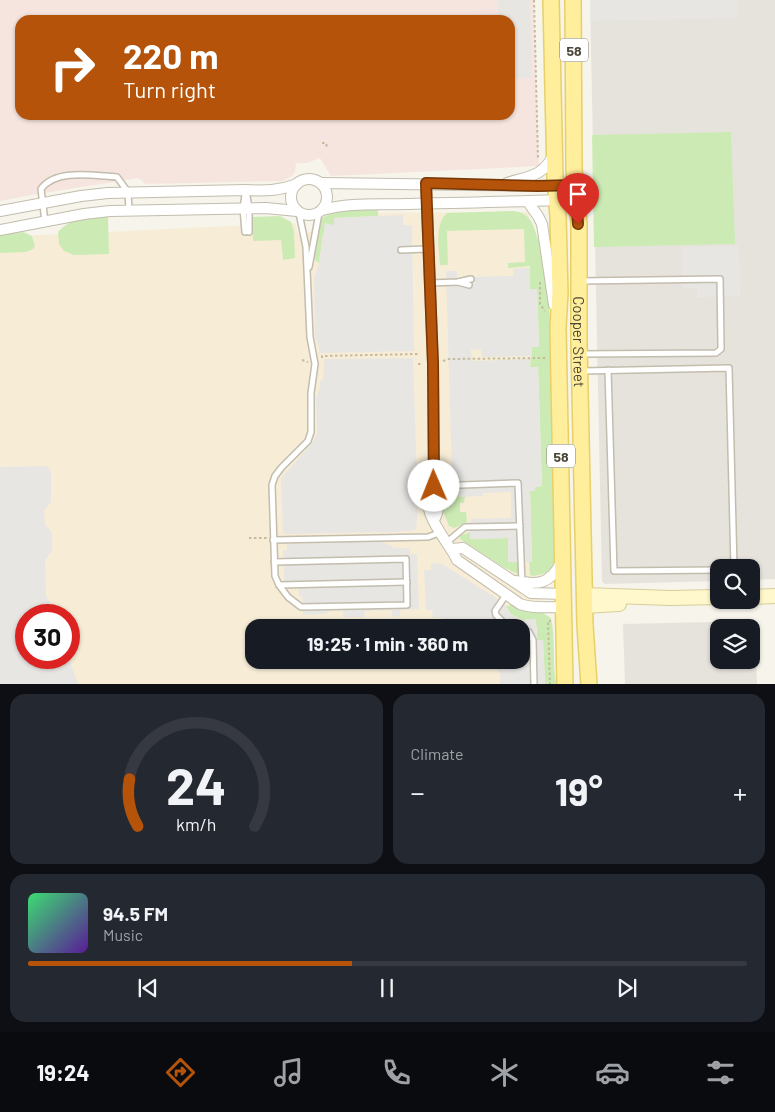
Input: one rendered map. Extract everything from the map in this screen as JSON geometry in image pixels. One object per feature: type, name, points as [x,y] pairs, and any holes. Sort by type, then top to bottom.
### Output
[{"type":"main road","name":"Cooper Street","points":[[551,0],[554,152],[560,292],[558,328],[563,560],[560,603],[565,684]]},
{"type":"main road","name":"Cooper Street","points":[[573,0],[585,601],[589,684]]},
{"type":"main road","points":[[556,193],[576,192]]},
{"type":"main road","points":[[560,603],[585,601]]},
{"type":"street","points":[[499,185],[540,172],[549,164],[554,152]]},
{"type":"street","points":[[0,211],[81,196],[128,192],[277,191],[309,179],[321,183],[348,185],[426,183],[499,185],[556,193]]},
{"type":"street","points":[[320,212],[325,206],[328,197],[321,183]]},
{"type":"street","points":[[426,183],[434,486],[437,491],[438,512],[434,520],[439,533],[457,560],[506,595],[527,606],[560,603]]},
{"type":"street","points":[[297,184],[291,194],[293,206],[298,212]]},
{"type":"street","points":[[0,230],[84,214],[129,211],[281,208],[309,216],[334,207],[358,204],[528,202],[556,193]]},
{"type":"street","points":[[528,202],[538,216],[544,234],[558,328]]},
{"type":"street","points":[[449,546],[463,548],[530,593],[560,603]]},
{"type":"street","points":[[519,584],[535,584],[548,580],[555,574],[563,560]]},
{"type":"street","points":[[760,597],[775,596]]},
{"type":"street","points":[[585,601],[710,597]]},
{"type":"lane","points":[[45,222],[41,204],[42,186],[59,177],[69,175],[117,177],[128,192],[129,211]]},
{"type":"lane","points":[[246,190],[247,232]]},
{"type":"lane","points":[[274,562],[406,559],[407,604],[302,606],[288,597],[275,576],[274,562],[273,540],[272,485],[275,476],[282,467],[310,438],[311,392],[315,364],[310,337],[306,247],[298,212]]},
{"type":"lane","points":[[308,275],[320,212]]},
{"type":"lane","points":[[401,250],[427,249]]},
{"type":"lane","points":[[579,280],[720,279],[721,346],[721,349],[716,353],[580,354]]},
{"type":"lane","points":[[430,282],[470,282]]},
{"type":"lane","points":[[580,371],[729,368],[734,559]]},
{"type":"lane","points":[[608,370],[614,571],[710,570]]},
{"type":"lane","points":[[434,486],[518,484],[520,526],[519,584]]},
{"type":"lane","points":[[449,546],[465,527],[520,526]]},
{"type":"lane","points":[[273,540],[421,538],[439,533]]},
{"type":"lane","points":[[279,585],[407,582]]},
{"type":"lane","points":[[498,619],[495,611],[506,595]]},
{"type":"lane","points":[[530,634],[533,640],[534,684]]},
{"type":"path","points":[[534,0],[538,161],[536,165],[540,172]]},
{"type":"path","points":[[322,143],[326,143],[327,147]]},
{"type":"path","points":[[540,280],[540,304],[546,312]]},
{"type":"path","points":[[302,360],[315,364],[322,363],[322,356],[418,354]]},
{"type":"path","points":[[438,363],[449,359],[547,358],[548,366]]},
{"type":"path","points":[[249,538],[269,538],[273,540]]},
{"type":"path","points":[[550,684],[548,621],[551,621],[560,603]]},
{"type":"shaded area","points":[[0,0],[534,0],[539,166],[331,176],[320,158],[307,163],[296,163],[295,172],[292,176],[282,181],[146,184],[138,178],[0,201]]},
{"type":"shaded area","points":[[498,0],[530,0],[532,78],[515,79],[515,15],[464,15],[498,14]]},
{"type":"shaded area","points":[[590,0],[775,0],[775,579],[760,580],[760,559],[710,559],[710,581],[605,584],[602,582]]},
{"type":"shaded area","points":[[590,0],[737,0],[738,18],[590,21]]},
{"type":"shaded area","points":[[529,212],[545,684],[0,684],[0,237],[295,223],[298,234],[310,232],[323,234],[337,213]]},
{"type":"shaded area","points":[[403,215],[403,225],[412,225],[414,351],[319,353],[315,337],[314,279],[319,263],[325,223],[334,225],[334,218]]},
{"type":"shaded area","points":[[739,246],[740,296],[697,297],[697,288],[682,289],[682,247]]},
{"type":"shaded area","points":[[530,268],[530,289],[537,289],[539,347],[532,347],[532,356],[482,357],[481,350],[471,349],[472,361],[530,359],[530,367],[538,367],[542,486],[535,487],[535,491],[530,491],[532,562],[508,562],[508,538],[470,539],[470,532],[471,519],[511,518],[511,492],[483,493],[483,496],[459,497],[458,477],[452,477],[446,271],[457,271],[457,278],[513,276],[513,269]]},
{"type":"shaded area","points":[[413,358],[418,510],[416,530],[283,534],[281,478],[313,442],[317,433],[316,397],[320,388],[320,381],[323,380],[324,359]]},
{"type":"shaded area","points":[[47,466],[51,472],[51,502],[44,511],[45,524],[52,533],[52,551],[45,560],[46,596],[51,604],[15,604],[15,669],[73,669],[78,684],[0,684],[0,467]]},
{"type":"shaded area","points":[[381,541],[395,548],[410,548],[410,554],[417,554],[419,609],[400,610],[400,616],[392,617],[392,610],[365,611],[364,617],[343,617],[343,611],[303,615],[302,596],[299,596],[299,589],[284,580],[283,550],[287,550],[287,544]]},
{"type":"shaded area","points":[[431,563],[442,564],[493,596],[518,619],[433,618],[432,610],[426,610],[424,570],[431,570]]},
{"type":"shaded area","points":[[530,619],[536,619],[537,640],[543,640],[545,684],[500,684],[500,673],[496,669],[530,669]]},
{"type":"shaded area","points":[[710,622],[710,669],[757,669],[757,684],[625,684],[623,624]]},
{"type":"green space","points":[[731,132],[735,244],[594,247],[592,135]]},
{"type":"green space","points":[[378,209],[378,216],[335,218],[334,225],[323,234],[319,263],[315,260],[315,232],[317,224],[322,219],[328,215],[345,210]]},
{"type":"green space","points":[[514,211],[529,218],[539,242],[543,242],[550,319],[556,563],[551,572],[534,576],[530,575],[529,562],[532,561],[530,491],[534,487],[542,486],[538,367],[530,367],[532,347],[539,346],[537,289],[530,289],[530,266],[508,268],[508,263],[525,262],[524,229],[447,231],[448,265],[440,265],[438,245],[440,224],[447,213]]},
{"type":"green space","points":[[280,216],[291,222],[294,231],[295,258],[283,260],[281,240],[253,241],[253,217]]},
{"type":"green space","points":[[108,217],[109,254],[74,255],[64,251],[59,244],[58,232],[69,223],[87,218]]},
{"type":"green space","points":[[23,232],[32,236],[35,246],[33,249],[26,252],[0,253],[0,235]]},
{"type":"green space","points":[[459,490],[459,496],[465,496],[464,503],[460,503],[460,512],[466,512],[467,522],[454,528],[449,526],[441,506],[441,492]]},
{"type":"green space","points":[[470,532],[471,539],[508,538],[508,562],[519,562],[520,572],[518,574],[503,567],[460,539],[460,536]]},
{"type":"green space","points":[[511,605],[524,610],[541,612],[551,618],[556,684],[545,684],[543,641],[537,640],[537,627],[530,624],[530,619],[521,619],[511,614],[506,606]]},
{"type":"route","points":[[434,486],[433,364],[427,249],[426,183],[575,185],[578,224]]}]
